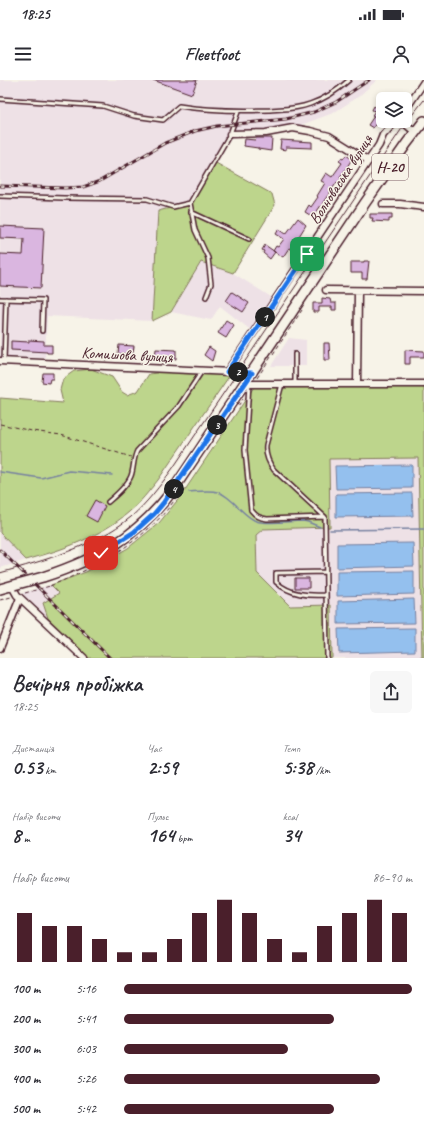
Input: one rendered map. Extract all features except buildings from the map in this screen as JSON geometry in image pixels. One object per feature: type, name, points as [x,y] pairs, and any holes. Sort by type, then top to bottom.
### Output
[{"type":"main road","name":"Н-20","points":[[0,583],[13,585],[63,570],[101,553],[118,543],[144,524],[173,490],[247,384],[252,373],[365,204],[424,121]]},
{"type":"street","points":[[412,100],[424,82]]},
{"type":"street","points":[[230,134],[266,133],[293,128],[304,130],[329,136],[369,160]]},
{"type":"street","name":"Волноваська вулиця","points":[[227,372],[379,145],[383,135],[390,128]]},
{"type":"street","points":[[410,128],[415,132]]},
{"type":"street","points":[[383,204],[400,204],[424,207]]},
{"type":"street","points":[[326,290],[424,291]]},
{"type":"street","points":[[357,384],[358,291]]},
{"type":"street","name":"Комишова вулиця","points":[[2,361],[252,373]]},
{"type":"street","points":[[247,384],[424,384]]},
{"type":"street","points":[[13,585],[18,596],[77,655],[84,658]]},
{"type":"street","points":[[0,648],[18,596]]},
{"type":"lane","points":[[0,99],[103,106],[134,116],[163,120],[179,106],[202,110],[238,112],[292,108],[308,105],[324,98],[349,80]]},
{"type":"lane","points":[[206,297],[211,284],[208,258],[195,230],[190,203],[230,134],[238,112]]},
{"type":"lane","points":[[0,196],[147,199],[173,207],[190,203]]},
{"type":"lane","points":[[191,212],[249,239]]},
{"type":"lane","points":[[0,299],[43,300],[42,331]]},
{"type":"lane","points":[[2,361],[6,299]]},
{"type":"lane","points":[[296,354],[296,384]]},
{"type":"lane","points":[[108,502],[126,484],[131,475],[134,458],[137,451],[179,406],[202,371]]},
{"type":"lane","points":[[247,384],[245,450],[249,504],[251,510],[260,518],[267,519],[325,517]]},
{"type":"lane","points":[[282,384],[266,445],[267,459],[274,470],[325,517],[327,658]]},
{"type":"lane","points":[[326,572],[276,573],[276,582],[282,588],[306,596],[326,595]]},
{"type":"path","points":[[0,424],[32,431],[61,434],[134,458]]},
{"type":"path","points":[[25,593],[50,586]]},
{"type":"path","points":[[0,600],[18,596]]},
{"type":"shaded area","points":[[0,80],[377,80],[358,97],[333,113],[293,128],[230,134],[190,203],[158,211],[152,321],[47,316],[45,358],[0,357]]},
{"type":"shaded area","points":[[201,262],[233,273],[279,302],[257,335],[220,306],[211,320],[171,312]]},
{"type":"shaded area","points":[[289,338],[306,340],[306,366],[271,366]]},
{"type":"shaded area","points":[[418,458],[422,658],[332,658],[331,605],[291,606],[257,573],[256,535],[262,529],[330,527],[328,459]]},
{"type":"shaded area","points":[[0,533],[17,550],[26,560],[0,568]]},
{"type":"shaded area","points":[[51,585],[85,617],[89,658],[22,593]]},
{"type":"green space","points":[[214,162],[272,194],[275,205],[233,273],[201,262],[171,312],[152,321],[158,211],[190,203]]},
{"type":"green space","points":[[91,369],[112,377],[122,392],[127,395],[138,391],[149,374],[157,373],[158,369],[232,372],[158,480],[133,508],[118,521],[93,536],[67,547],[26,560],[0,533],[0,398],[63,403],[60,390],[63,379],[74,371]]},
{"type":"green space","points":[[256,384],[424,384],[424,658],[422,658],[418,458],[329,459],[330,527],[263,529],[256,535],[257,573],[290,606],[331,605],[332,658],[89,658],[48,618],[43,603],[59,593],[51,585],[86,572],[128,548],[159,523],[181,496]]},
{"type":"water","points":[[412,465],[412,488],[336,489],[335,466]]},
{"type":"water","points":[[412,493],[413,516],[336,517],[336,494]]},
{"type":"water","points":[[413,543],[414,566],[337,568],[337,544]]},
{"type":"water","points":[[414,571],[414,594],[337,596],[337,572]]},
{"type":"water","points":[[414,599],[415,623],[338,624],[338,601]]},
{"type":"water","points":[[415,628],[415,651],[339,653],[338,629]]},
{"type":"waterway","points":[[0,472],[41,478],[69,471],[112,475]]},
{"type":"waterway","points":[[189,492],[211,491],[222,494],[256,521],[273,523],[303,521],[320,527]]},
{"type":"waterway","points":[[330,530],[424,529]]},
{"type":"tram line","points":[[0,573],[68,551],[101,537],[131,517],[148,500],[173,468],[405,124],[424,100]]},
{"type":"railway","points":[[0,186],[65,188],[83,187],[100,181],[165,143],[195,131],[217,126],[286,119],[314,112],[336,102],[369,80]]},
{"type":"railway","points":[[0,550],[110,658]]},
{"type":"route","points":[[101,553],[118,543],[144,524],[173,490],[252,373],[227,372],[307,254]]}]
